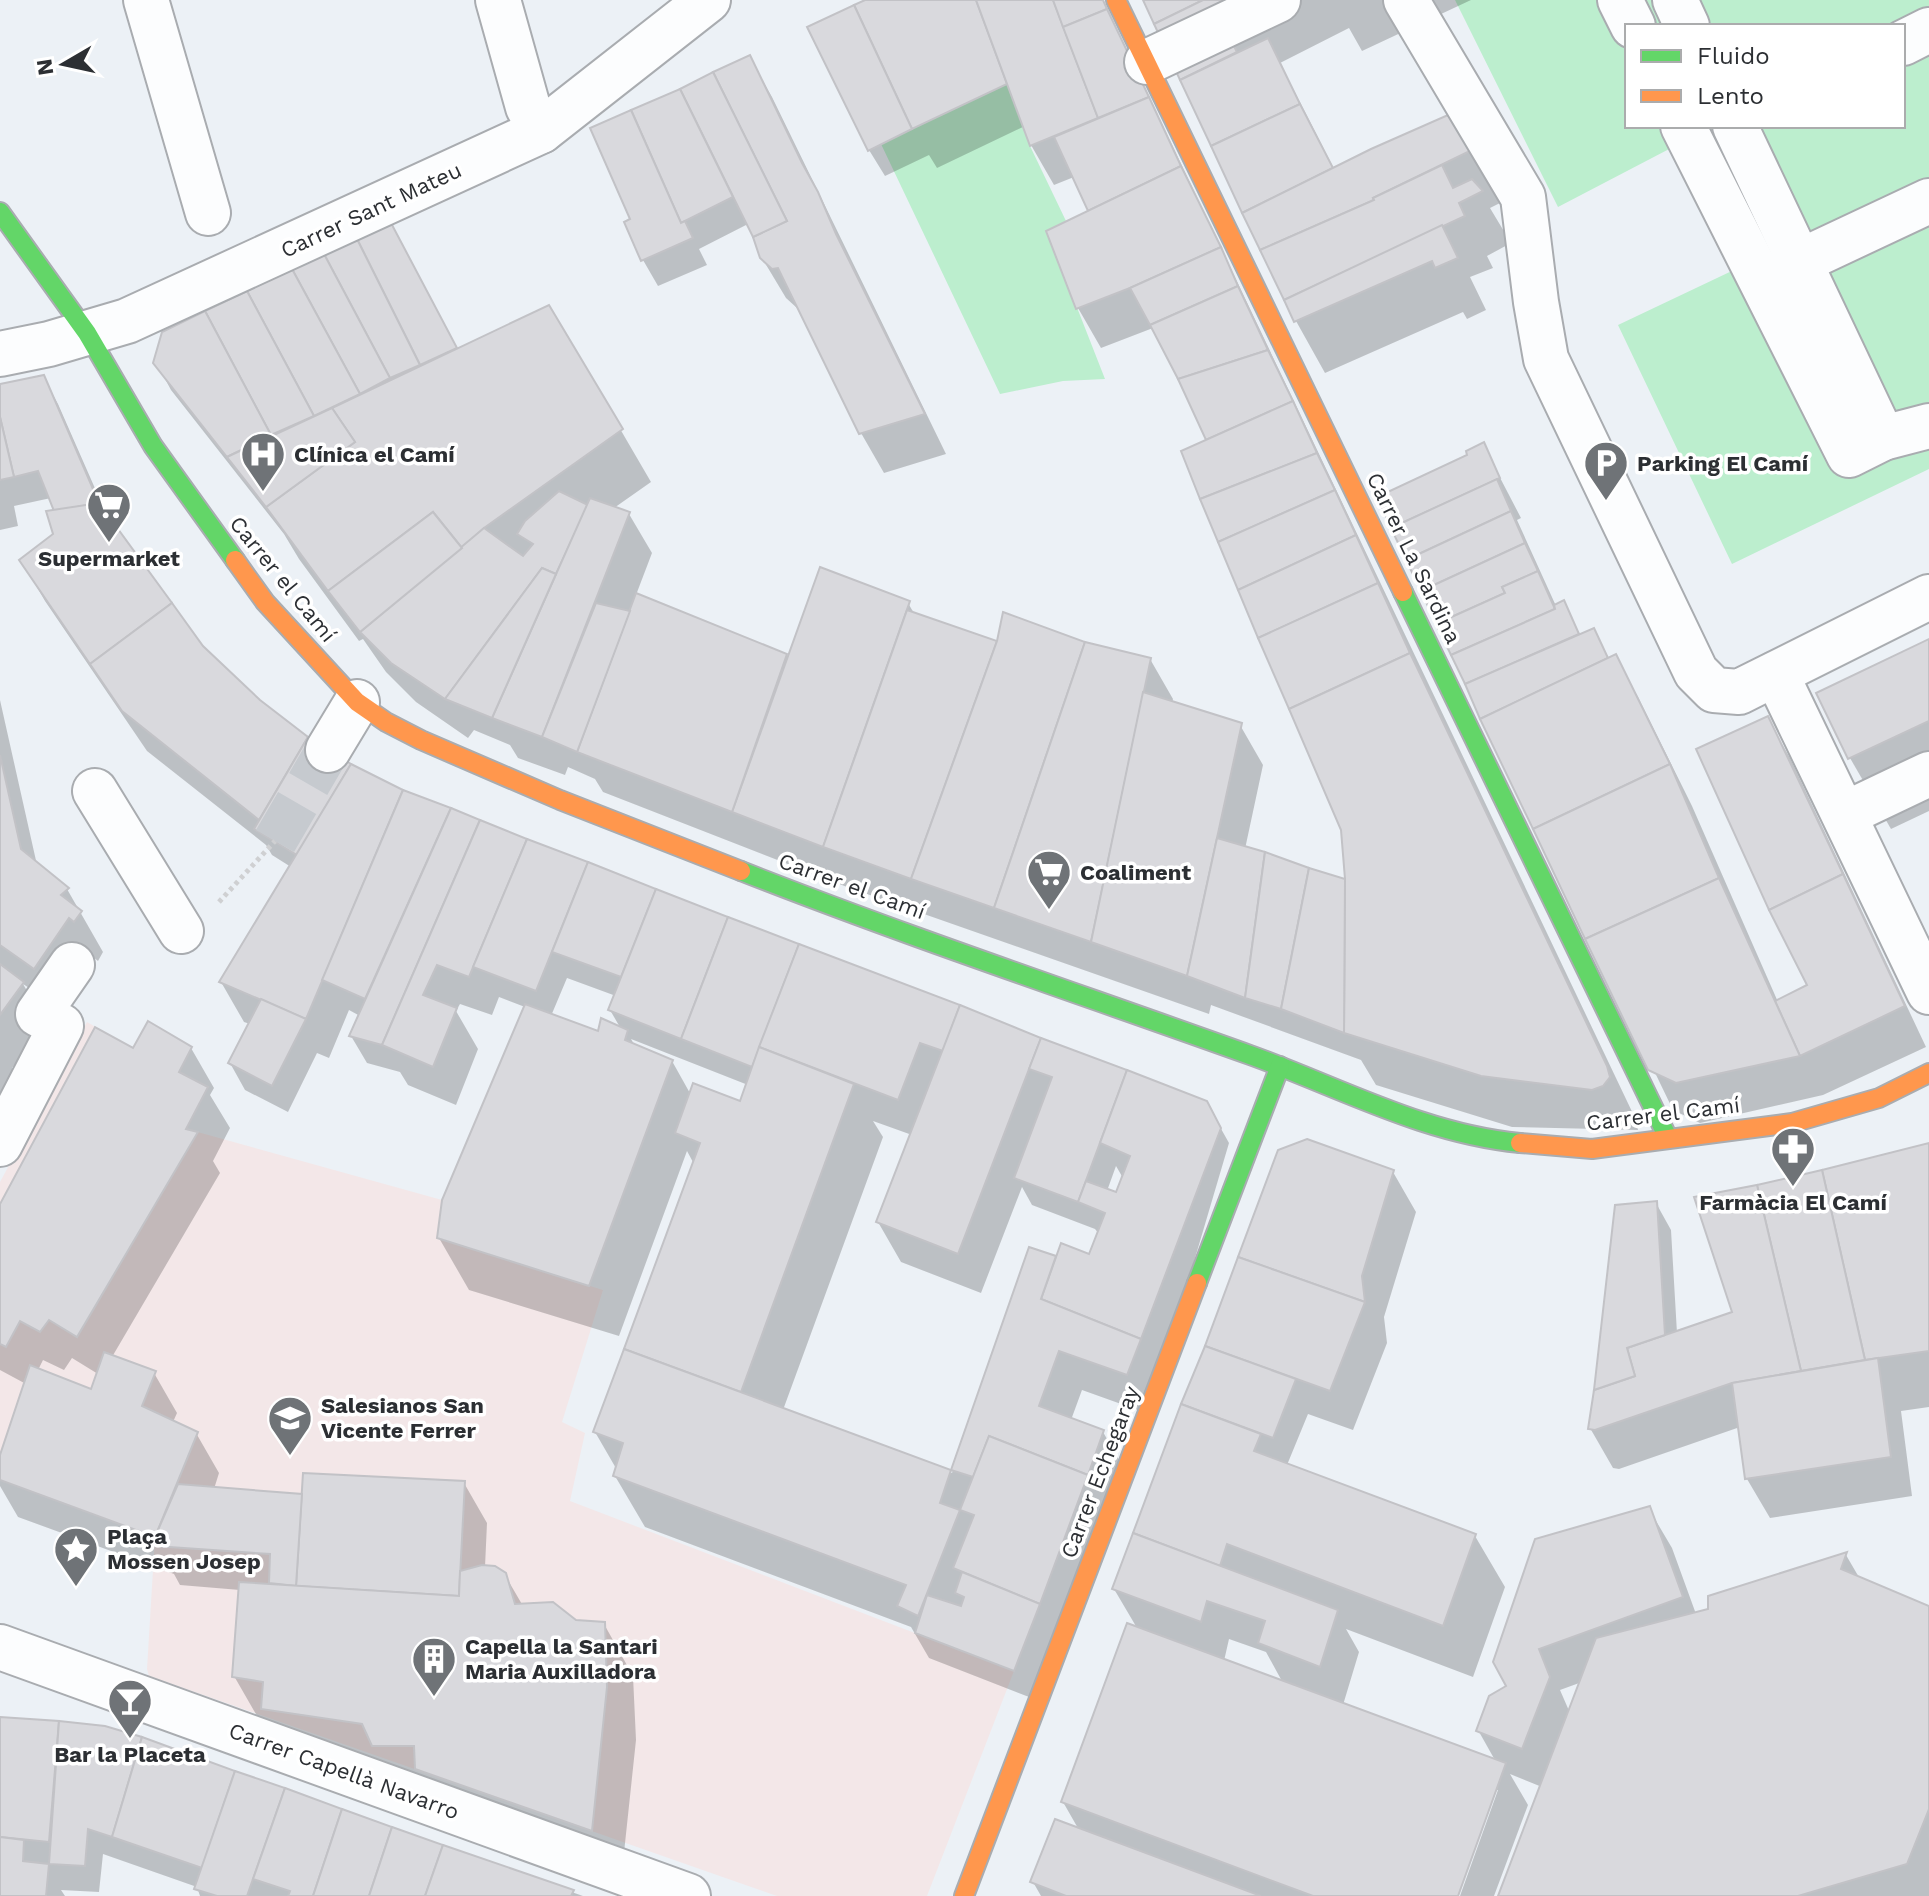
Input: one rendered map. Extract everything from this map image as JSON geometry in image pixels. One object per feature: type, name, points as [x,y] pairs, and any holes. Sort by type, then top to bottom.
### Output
[{"type":"street","points":[[146,0],[208,213]]},
{"type":"street","points":[[498,0],[528,107],[541,131]]},
{"type":"street","name":"Carrer Sant Mateu","points":[[0,354],[49,344],[127,321],[541,131],[708,0]]},
{"type":"street","name":"Carrer La Sardina","points":[[1116,0],[1668,1138]]},
{"type":"street","points":[[1147,62],[1278,0]]},
{"type":"street","points":[[1406,0],[1523,197],[1546,359],[1696,672],[1714,690],[1739,692],[1929,597]]},
{"type":"street","points":[[1620,0],[1632,24]]},
{"type":"street","points":[[1675,0],[1686,24]]},
{"type":"street","points":[[1905,42],[1929,30]]},
{"type":"street","points":[[1684,128],[1849,455],[1883,438],[1929,426]]},
{"type":"street","points":[[1736,128],[1883,438]]},
{"type":"street","points":[[1799,262],[1929,201]]},
{"type":"street","name":"Carrer el Camí","points":[[0,212],[87,333],[153,446],[265,602],[357,702],[421,740],[574,806],[785,888],[1280,1066],[1438,1128],[1480,1137],[1592,1149],[1792,1123],[1879,1098],[1929,1073]]},
{"type":"street","points":[[1776,674],[1929,992]]},
{"type":"street","points":[[328,750],[357,702]]},
{"type":"street","points":[[1845,814],[1929,774]]},
{"type":"street","points":[[95,791],[181,931]]},
{"type":"street","points":[[0,1144],[61,1026],[38,1014],[72,965]]},
{"type":"street","name":"Carrer Echegaray","points":[[964,1896],[1280,1066]]},
{"type":"street","name":"Carrer Capellà Navarro","points":[[0,1647],[688,1896]]},
{"type":"shaded area","name":"Salesianos San Vicente Ferrer","points":[[148,1021],[192,1047],[180,1072],[208,1087],[187,1129],[442,1200],[437,1238],[603,1290],[562,1422],[585,1433],[570,1501],[1014,1671],[927,1896],[777,1896],[149,1676],[155,1537],[0,1480],[0,1182],[87,1022],[132,1048]]},
{"type":"green space","points":[[1455,0],[1604,0],[1625,46],[1625,128],[1664,128],[1673,147],[1558,207]]},
{"type":"green space","points":[[1640,0],[1929,0],[1929,469],[1732,564],[1618,325],[1736,269],[1704,128],[1905,128],[1905,24],[1652,24]]},
{"type":"green space","points":[[1007,84],[1030,146],[1066,221],[1047,231],[1105,379],[1063,381],[1000,394],[881,144]]},
{"type":"building","points":[[865,0],[976,0],[1007,84],[912,129],[854,5]]},
{"type":"building","points":[[976,0],[1053,0],[1098,118],[1030,146]]},
{"type":"building","points":[[1053,0],[1103,0],[1107,9],[1063,27]]},
{"type":"building","points":[[1143,0],[1203,0],[1154,24]]},
{"type":"building","points":[[1203,0],[1276,0],[1223,25],[1237,52],[1180,80],[1154,24]]},
{"type":"building","points":[[854,5],[912,129],[868,151],[807,27]]},
{"type":"building","points":[[1107,9],[1149,97],[1098,118],[1063,27]]},
{"type":"building","points":[[1268,38],[1300,104],[1211,146],[1180,80]]},
{"type":"building","points":[[750,55],[925,414],[859,434],[778,268],[772,269],[760,258],[753,237],[787,221],[713,72]]},
{"type":"building","points":[[713,72],[787,221],[753,237],[680,89]]},
{"type":"building","points":[[680,89],[733,197],[681,223],[631,110]]},
{"type":"building","points":[[1149,97],[1181,166],[1088,211],[1054,137]]},
{"type":"building","points":[[1300,104],[1333,168],[1242,213],[1211,146]]},
{"type":"building","points":[[631,110],[681,223],[685,221],[693,238],[641,261],[624,222],[630,219],[590,128]]},
{"type":"building","points":[[1448,115],[1474,149],[1374,200],[1260,250],[1242,213]]},
{"type":"building","points":[[1442,165],[1453,188],[1472,179],[1483,191],[1459,203],[1465,216],[1284,300],[1260,250],[1374,200]]},
{"type":"building","points":[[1181,166],[1221,247],[1076,309],[1046,231]]},
{"type":"building","points":[[391,223],[457,348],[420,365],[357,239]]},
{"type":"building","points":[[1442,225],[1458,258],[1435,268],[1432,261],[1294,322],[1284,300]]},
{"type":"building","points":[[357,239],[420,365],[390,378],[324,254]]},
{"type":"building","points":[[1221,247],[1238,286],[1150,325],[1130,288]]},
{"type":"building","points":[[324,254],[390,378],[360,394],[292,269]]},
{"type":"building","points":[[292,269],[360,394],[314,416],[247,291]]},
{"type":"building","points":[[1238,286],[1268,350],[1178,379],[1150,325]]},
{"type":"building","points":[[247,291],[314,416],[271,435],[205,311]]},
{"type":"building","points":[[549,305],[623,429],[484,528],[462,548],[433,512],[328,591],[266,507],[355,442],[332,408]]},
{"type":"building","points":[[205,311],[271,435],[227,457],[153,363],[162,332]]},
{"type":"building","points":[[1268,350],[1293,401],[1206,440],[1178,379]]},
{"type":"building","points":[[44,375],[99,503],[54,511],[38,471],[14,477],[0,417],[0,384]]},
{"type":"building","points":[[1293,401],[1317,453],[1200,499],[1181,451]]},
{"type":"building","points":[[332,408],[355,442],[266,507],[227,457]]},
{"type":"building","points":[[0,417],[14,477],[0,480]]},
{"type":"building","points":[[1484,442],[1500,478],[1391,528],[1377,497],[1467,455],[1466,451]]},
{"type":"building","points":[[1317,453],[1335,490],[1218,542],[1200,499]]},
{"type":"building","points":[[1497,479],[1511,511],[1406,560],[1391,528]]},
{"type":"building","points":[[1335,490],[1356,535],[1238,590],[1218,542]]},
{"type":"building","points":[[559,491],[588,505],[556,574],[542,568],[445,699],[391,663],[360,632],[484,528],[523,556],[533,544],[517,534],[525,521]]},
{"type":"building","points":[[590,498],[630,512],[542,737],[492,718]]},
{"type":"building","points":[[99,503],[172,603],[90,664],[19,560],[53,534],[46,511]]},
{"type":"building","points":[[1511,511],[1525,543],[1421,591],[1406,560]]},
{"type":"building","points":[[433,512],[462,548],[360,632],[328,591]]},
{"type":"building","points":[[1356,535],[1378,583],[1258,638],[1238,590]]},
{"type":"building","points":[[1525,543],[1538,571],[1502,587],[1505,593],[1436,624],[1421,591]]},
{"type":"building","points":[[820,567],[910,601],[823,847],[732,812]]},
{"type":"building","points":[[542,568],[556,574],[492,718],[445,699]]},
{"type":"building","points":[[1538,571],[1555,609],[1451,655],[1436,624],[1505,593],[1502,587]]},
{"type":"building","points":[[1378,583],[1410,653],[1289,709],[1258,638]]},
{"type":"building","points":[[636,593],[787,654],[732,812],[577,752]]},
{"type":"building","points":[[1564,600],[1579,634],[1465,684],[1451,655],[1555,609],[1554,605]]},
{"type":"building","points":[[172,603],[203,646],[260,700],[308,737],[259,820],[122,711],[90,664]]},
{"type":"building","points":[[596,603],[630,611],[577,752],[542,737]]},
{"type":"building","points":[[907,610],[997,641],[911,879],[823,847]]},
{"type":"building","points":[[1003,612],[1085,642],[994,908],[911,879],[997,641]]},
{"type":"building","points":[[1594,628],[1608,658],[1480,719],[1465,684]]},
{"type":"building","points":[[1929,639],[1929,721],[1848,759],[1816,693]]},
{"type":"building","points":[[1085,642],[1151,658],[1091,942],[994,908]]},
{"type":"building","points":[[1410,653],[1607,1066],[1610,1077],[1603,1086],[1592,1090],[1481,1076],[1344,1033],[1345,879],[1341,830],[1289,709]]},
{"type":"building","points":[[1616,654],[1670,764],[1533,829],[1480,719]]},
{"type":"building","points":[[1143,692],[1242,723],[1187,976],[1091,942]]},
{"type":"building","points":[[1768,716],[1843,874],[1769,910],[1696,749]]},
{"type":"building","points":[[308,737],[351,764],[297,855],[254,829]]},
{"type":"building","points":[[0,755],[21,849],[69,888],[61,895],[82,911],[74,922],[69,918],[34,969],[0,945]]},
{"type":"building","points":[[351,764],[403,790],[306,1019],[219,982]]},
{"type":"building","points":[[1670,764],[1719,878],[1585,939],[1533,829]]},
{"type":"building","points":[[403,790],[451,808],[365,999],[322,980]]},
{"type":"building","points":[[451,808],[480,820],[382,1045],[349,1036]]},
{"type":"building","points":[[480,820],[527,839],[469,977],[437,965],[423,995],[457,1008],[433,1067],[382,1045]]},
{"type":"building","points":[[1217,838],[1265,852],[1245,998],[1187,976]]},
{"type":"building","points":[[527,839],[588,862],[536,991],[473,967]]},
{"type":"building","points":[[1265,852],[1309,868],[1281,1009],[1245,998]]},
{"type":"building","points":[[588,862],[656,889],[621,977],[552,952]]},
{"type":"building","points":[[1309,868],[1345,879],[1344,1033],[1281,1009]]},
{"type":"building","points":[[1843,874],[1905,1006],[1800,1056],[1775,1001],[1807,985],[1769,910]]},
{"type":"building","points":[[1719,878],[1800,1056],[1676,1083],[1648,1070],[1585,939]]},
{"type":"building","points":[[656,889],[728,917],[681,1039],[608,1010]]},
{"type":"building","points":[[728,917],[799,944],[752,1067],[681,1039]]},
{"type":"building","points":[[799,944],[960,1005],[943,1051],[920,1043],[898,1100],[759,1047]]},
{"type":"building","points":[[0,964],[24,982],[0,1015]]},
{"type":"building","points":[[261,999],[306,1019],[272,1086],[228,1063]]},
{"type":"building","points":[[525,1004],[598,1031],[601,1018],[628,1030],[625,1040],[673,1060],[589,1286],[437,1238],[442,1200]]},
{"type":"building","points":[[960,1005],[1041,1038],[958,1254],[876,1222]]},
{"type":"building","points":[[148,1021],[192,1047],[179,1072],[208,1087],[186,1129],[198,1132],[77,1337],[49,1320],[40,1332],[20,1321],[6,1347],[0,1344],[0,1204],[95,1027],[133,1048]]},
{"type":"building","points":[[1041,1038],[1127,1070],[1078,1202],[1014,1178],[1052,1077],[1029,1069]]},
{"type":"building","points":[[759,1047],[854,1084],[741,1392],[624,1349],[700,1143],[675,1133],[693,1083],[740,1101]]},
{"type":"building","points":[[1127,1070],[1207,1101],[1221,1128],[1141,1339],[1041,1299],[1061,1243],[1089,1254],[1105,1213],[1078,1202],[1086,1181],[1116,1192],[1130,1156],[1100,1143]]},
{"type":"building","points":[[1307,1139],[1394,1170],[1362,1276],[1365,1302],[1238,1257],[1278,1150]]},
{"type":"building","points":[[1929,1143],[1929,1351],[1865,1360],[1822,1170]]},
{"type":"building","points":[[1822,1170],[1865,1360],[1801,1371],[1757,1185]]},
{"type":"building","points":[[1757,1185],[1801,1371],[1732,1383],[1595,1430],[1588,1429],[1594,1390],[1635,1376],[1627,1348],[1732,1312],[1694,1197]]},
{"type":"building","points":[[1657,1201],[1665,1335],[1627,1348],[1635,1376],[1594,1390],[1615,1205]]},
{"type":"building","points":[[1029,1247],[1056,1256],[1041,1299],[1141,1339],[1127,1375],[1059,1351],[1039,1406],[1104,1430],[1088,1475],[989,1436],[973,1477],[951,1470]]},
{"type":"building","points":[[1238,1257],[1365,1302],[1330,1391],[1205,1346]]},
{"type":"building","points":[[1205,1346],[1296,1379],[1273,1438],[1181,1404]]},
{"type":"building","points":[[624,1349],[951,1470],[940,1503],[960,1510],[918,1616],[897,1606],[906,1585],[613,1476],[623,1443],[593,1432]]},
{"type":"building","points":[[104,1352],[156,1371],[142,1406],[198,1432],[155,1537],[0,1480],[0,1455],[30,1365],[91,1389]]},
{"type":"building","points":[[1878,1358],[1891,1457],[1745,1479],[1732,1383]]},
{"type":"building","points":[[1181,1404],[1261,1434],[1254,1451],[1476,1534],[1443,1626],[1227,1544],[1220,1566],[1133,1533]]},
{"type":"building","points":[[989,1436],[1088,1475],[1040,1604],[953,1568],[974,1515],[960,1510]]},
{"type":"building","points":[[303,1473],[465,1481],[459,1596],[296,1586]]},
{"type":"building","points":[[178,1484],[302,1494],[296,1586],[269,1583],[270,1554],[155,1546],[155,1537]]},
{"type":"building","points":[[1650,1506],[1683,1597],[1539,1649],[1550,1677],[1522,1749],[1476,1731],[1489,1696],[1506,1686],[1493,1662],[1535,1539]]},
{"type":"building","points":[[1133,1533],[1338,1610],[1320,1667],[1258,1643],[1265,1621],[1207,1601],[1201,1622],[1112,1589]]},
{"type":"building","points":[[1847,1552],[1841,1569],[1929,1606],[1929,1809],[1907,1864],[1798,1896],[1498,1896],[1596,1638],[1708,1609],[1708,1596]]},
{"type":"building","name":"Capella la Santari Maria Auxilladora","points":[[482,1565],[495,1566],[506,1573],[515,1604],[553,1602],[576,1620],[605,1622],[607,1687],[592,1831],[415,1769],[414,1746],[372,1746],[362,1724],[261,1709],[263,1682],[232,1677],[239,1582],[459,1596],[460,1571]]},
{"type":"building","points":[[962,1572],[1040,1604],[1014,1671],[915,1633],[927,1595],[961,1606],[964,1597],[955,1593]]},
{"type":"building","points":[[1127,1623],[1506,1763],[1458,1896],[1313,1896],[1061,1802]]},
{"type":"building","points":[[0,1717],[59,1721],[49,1842],[0,1837]]},
{"type":"building","points":[[59,1721],[105,1726],[142,1737],[112,1837],[88,1829],[85,1866],[49,1864]]},
{"type":"building","points":[[142,1737],[235,1771],[202,1868],[112,1837]]},
{"type":"building","points":[[235,1771],[285,1788],[247,1896],[217,1896],[194,1889]]},
{"type":"building","points":[[285,1788],[342,1809],[313,1896],[288,1896],[290,1891],[253,1879]]},
{"type":"building","points":[[342,1809],[392,1827],[369,1896],[313,1896]]},
{"type":"building","points":[[1055,1819],[1261,1896],[1066,1896],[1030,1882]]},
{"type":"building","points":[[392,1827],[443,1845],[425,1896],[369,1896]]},
{"type":"building","points":[[0,1837],[24,1840],[23,1861],[49,1864],[46,1896],[0,1896]]},
{"type":"building","points":[[443,1845],[574,1890],[571,1896],[425,1896]]},
{"type":"tunnel","points":[[275,841],[328,750]]},
{"type":"traffic: fast","points":[[0,212],[87,333],[153,446],[235,560]]},
{"type":"traffic: fast","points":[[1403,592],[1668,1138]]},
{"type":"traffic: fast","points":[[741,871],[1250,1055],[1416,1120],[1484,1138],[1520,1143]]},
{"type":"traffic: fast","points":[[1197,1283],[1280,1066]]},
{"type":"traffic: slow","points":[[1116,0],[1403,592]]},
{"type":"traffic: slow","points":[[235,560],[265,602],[357,702],[386,722],[560,800],[741,871]]},
{"type":"traffic: slow","points":[[1520,1143],[1592,1149],[1792,1123],[1879,1098],[1929,1073]]},
{"type":"traffic: slow","points":[[964,1896],[1197,1283]]},
{"type":"place","name":"Clínica el Camí","points":[[263,493]]},
{"type":"place","name":"Parking El Camí","points":[[1606,502]]},
{"type":"place","name":"Supermarket","points":[[109,544]]},
{"type":"place","name":"Coaliment","points":[[1049,911]]},
{"type":"place","name":"Farmàcia El Camí","points":[[1793,1188]]},
{"type":"place","name":"Salesianos San Vicente Ferrer","points":[[290,1457]]},
{"type":"place","name":"Plaça Mossen Josep","points":[[76,1588]]},
{"type":"place","name":"Capella la Santari Maria Auxilladora","points":[[434,1698]]},
{"type":"place","name":"Bar la Placeta","points":[[130,1740]]}]
